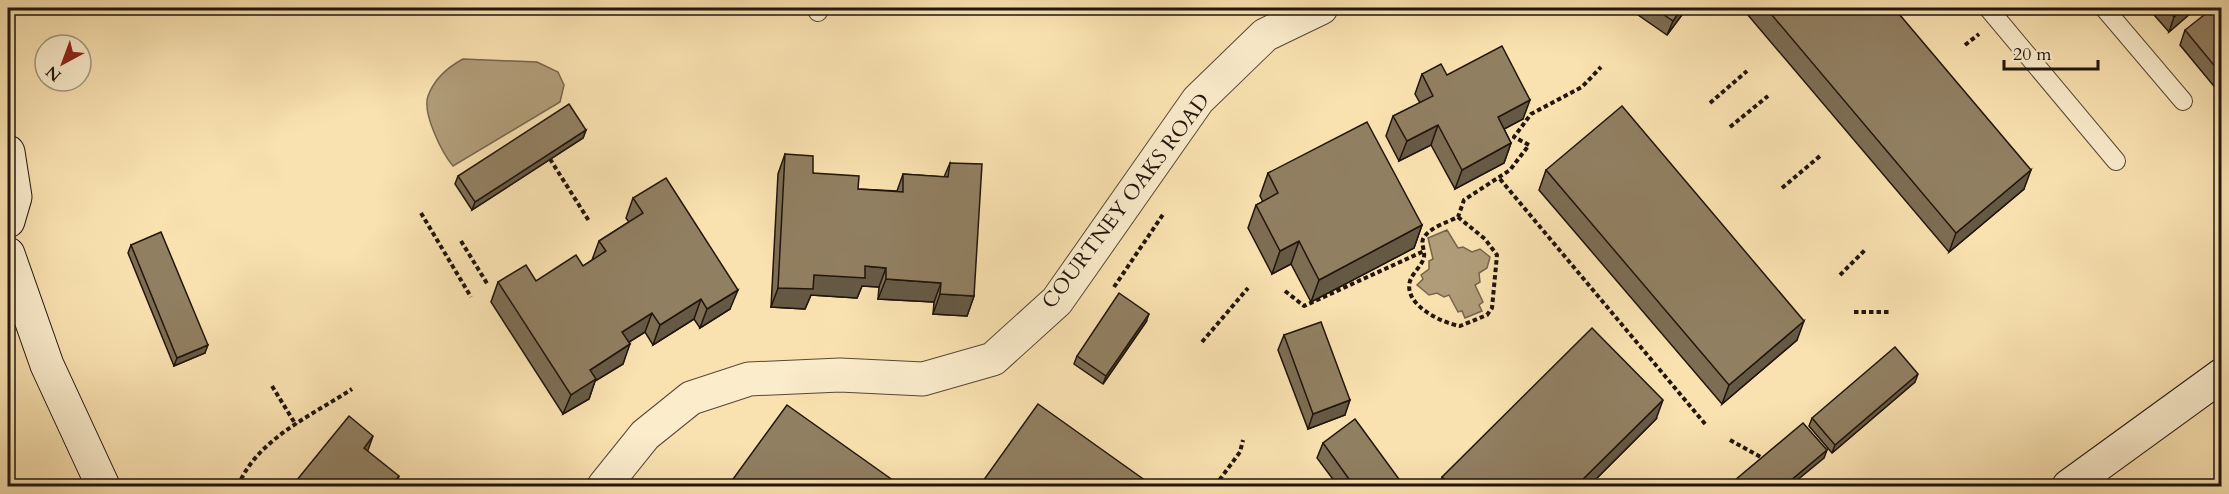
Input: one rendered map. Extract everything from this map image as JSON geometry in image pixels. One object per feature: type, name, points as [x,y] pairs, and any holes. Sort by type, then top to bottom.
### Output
[{"type":"street","name":"COURTNEY OAKS ROAD","points":[[604,486],[645,435],[691,398],[748,379],[840,375],[923,379],[993,359],[1057,300],[1198,100],[1265,35],[1321,8]]},
{"type":"street","points":[[8,152],[15,197],[8,221]]},
{"type":"street","points":[[8,254],[47,365],[103,486]]},
{"type":"street","points":[[2069,486],[2222,375]]},
{"type":"lane","points":[[1988,8],[2115,160]]},
{"type":"lane","points":[[2104,8],[2183,101]]},
{"type":"path","points":[[1458,217],[1485,239],[1497,255],[1494,295],[1487,315],[1460,327],[1441,320],[1417,304],[1410,294],[1409,284],[1424,257],[1422,240],[1427,232],[1458,217],[1464,200],[1500,179],[1510,170],[1528,145],[1514,137],[1531,114],[1582,87],[1601,67]]},
{"type":"path","points":[[1710,103],[1747,71]]},
{"type":"path","points":[[1730,127],[1768,96]]},
{"type":"path","points":[[1782,188],[1820,156]]},
{"type":"path","points":[[550,159],[589,221]]},
{"type":"path","points":[[1500,179],[1706,425]]},
{"type":"path","points":[[421,213],[471,297]]},
{"type":"path","points":[[1114,288],[1164,213]]},
{"type":"path","points":[[461,242],[488,285]]},
{"type":"path","points":[[1840,275],[1866,249]]},
{"type":"path","points":[[1285,291],[1304,306],[1424,251]]},
{"type":"path","points":[[1202,342],[1248,288]]},
{"type":"path","points":[[1854,312],[1891,312]]},
{"type":"path","points":[[272,386],[296,425]]},
{"type":"path","points":[[238,486],[256,455],[296,425],[352,389]]},
{"type":"path","points":[[1215,486],[1240,452],[1243,440]]},
{"type":"path","points":[[1730,440],[1767,460]]},
{"type":"shaded area","points":[[463,59],[537,62],[558,72],[564,85],[560,102],[453,166],[434,132],[427,103],[428,96],[438,79]]},
{"type":"shaded area","points":[[1447,230],[1458,248],[1463,247],[1472,252],[1480,249],[1490,257],[1487,268],[1479,273],[1480,282],[1475,285],[1483,302],[1479,305],[1482,311],[1465,318],[1462,311],[1458,312],[1449,295],[1444,297],[1437,293],[1429,295],[1417,285],[1423,279],[1421,275],[1429,269],[1429,261],[1433,259],[1428,238]]},
{"type":"building","points":[[1654,8],[1682,8],[1673,21]]},
{"type":"building","points":[[1766,8],[1894,8],[2031,170],[1956,233]]},
{"type":"building","points":[[2166,8],[2185,8],[2174,17]]},
{"type":"building","points":[[2213,8],[2222,18],[2222,75],[2185,30]]},
{"type":"building","points":[[1502,46],[1530,100],[1498,117],[1511,143],[1462,170],[1438,125],[1407,141],[1393,116],[1433,96],[1422,74],[1441,64],[1447,75]]},
{"type":"building","points":[[569,104],[586,130],[475,202],[458,176]]},
{"type":"building","points":[[1622,106],[1804,321],[1729,385],[1546,170]]},
{"type":"building","points":[[1367,122],[1422,225],[1319,280],[1299,241],[1280,251],[1256,205],[1278,193],[1268,173]]},
{"type":"building","points":[[785,154],[813,156],[813,173],[859,176],[858,189],[903,192],[903,174],[948,177],[950,163],[982,164],[974,296],[940,294],[941,283],[886,279],[886,268],[865,266],[865,278],[814,275],[813,289],[778,288]]},
{"type":"building","points":[[666,178],[738,290],[707,309],[701,299],[660,325],[652,313],[622,332],[630,344],[590,370],[596,379],[571,395],[498,282],[526,265],[536,281],[576,255],[583,266],[606,251],[599,241],[643,213],[633,198]]},
{"type":"building","points":[[161,232],[208,345],[177,358],[131,245]]},
{"type":"building","points":[[1119,293],[1149,314],[1106,376],[1077,356]]},
{"type":"building","points":[[1321,322],[1350,400],[1313,414],[1284,335]]},
{"type":"building","points":[[1592,328],[1663,400],[1576,486],[1452,486],[1442,477]]},
{"type":"building","points":[[1895,347],[1918,374],[1835,445],[1812,418]]},
{"type":"building","points":[[1038,404],[1153,486],[990,486],[983,481]]},
{"type":"building","points":[[787,405],[901,486],[728,486]]},
{"type":"building","points":[[349,416],[373,436],[364,448],[399,476],[391,486],[292,486]]},
{"type":"building","points":[[1355,419],[1404,486],[1354,486],[1323,443]]},
{"type":"building","points":[[1803,423],[1827,450],[1784,486],[1728,486]]}]
